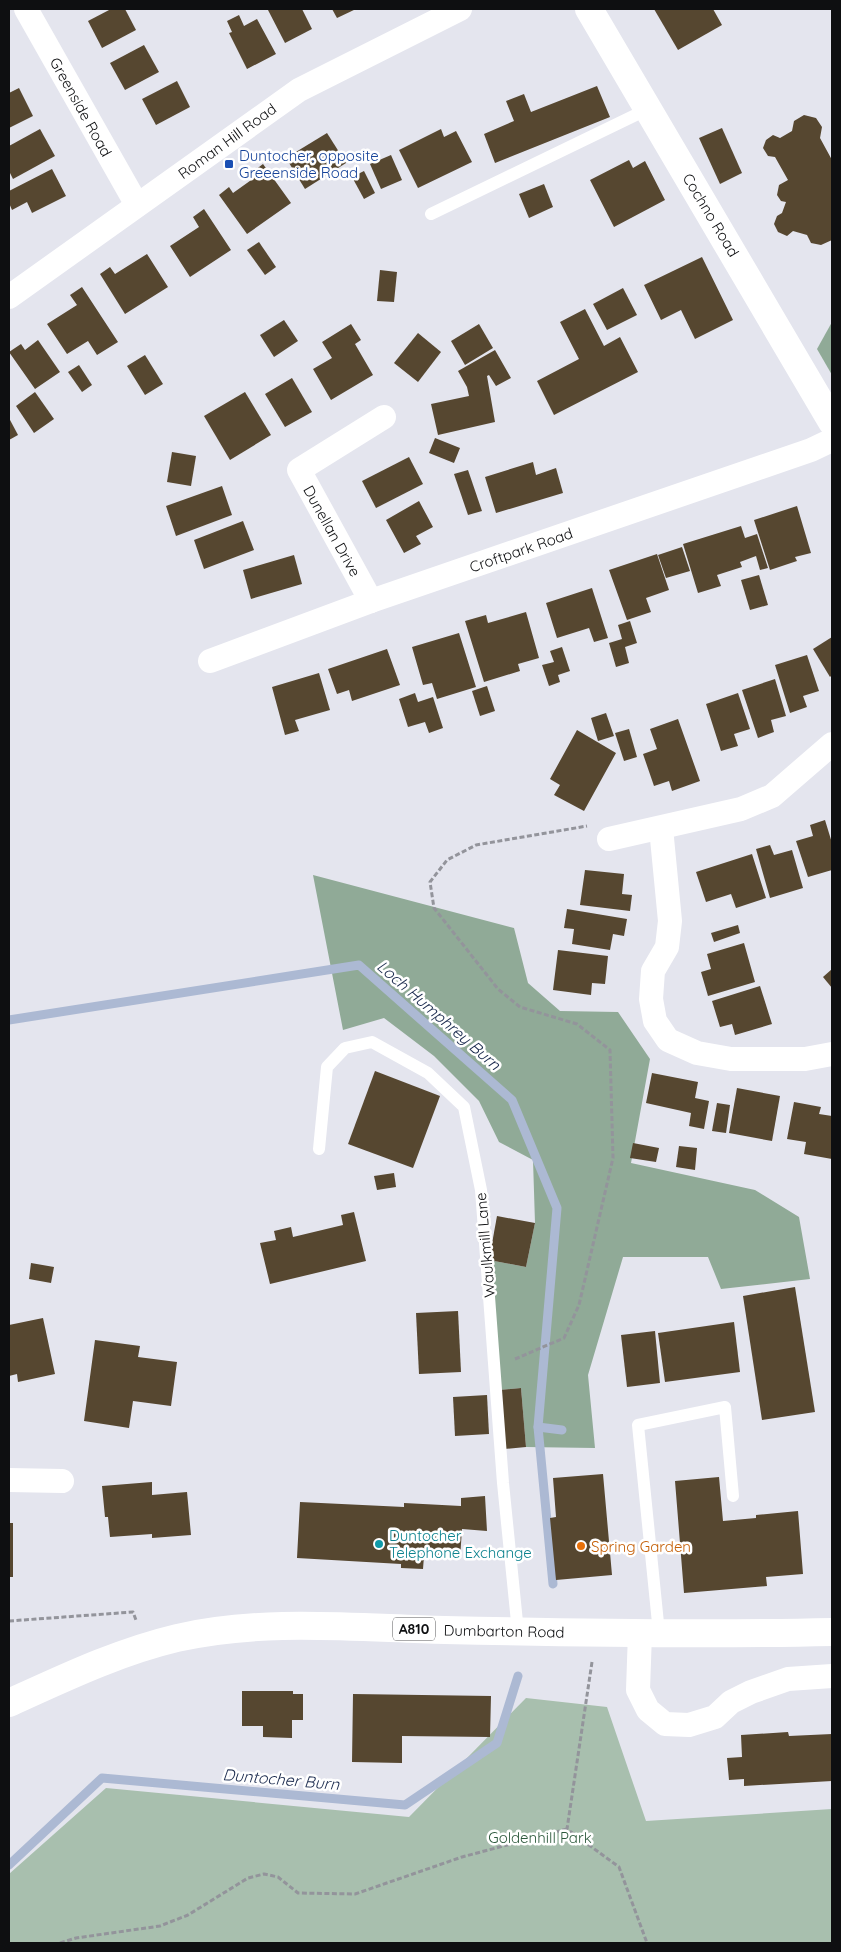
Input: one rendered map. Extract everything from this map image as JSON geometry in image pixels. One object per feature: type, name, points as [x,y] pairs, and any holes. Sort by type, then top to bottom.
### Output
[{"type":"main road","name":"Cochno Road","points":[[589,9],[832,422]]},
{"type":"main road","name":"Dumbarton Road","points":[[9,1703],[97,1663],[177,1638],[240,1628],[308,1626],[596,1633],[832,1632]]},
{"type":"street","name":"Greenside Road","points":[[26,9],[137,205]]},
{"type":"street","name":"Roman Hill Road","points":[[9,297],[298,90],[460,9]]},
{"type":"street","name":"Dunellan Drive","points":[[371,601],[299,470],[384,417]]},
{"type":"street","name":"Croftpark Road","points":[[210,661],[371,601],[811,450],[832,440]]},
{"type":"street","points":[[609,839],[741,809],[772,796],[832,744]]},
{"type":"street","points":[[661,828],[670,921],[667,947],[653,971],[650,999],[655,1021],[668,1040],[697,1053],[731,1060],[805,1059],[832,1054]]},
{"type":"street","points":[[9,1475],[62,1481]]},
{"type":"street","points":[[649,1633],[638,1690],[648,1710],[665,1724],[689,1725],[715,1717],[731,1702],[751,1692],[788,1679],[832,1676]]},
{"type":"lane","points":[[431,214],[648,109]]},
{"type":"lane","name":"Waulkmill Lane","points":[[319,1148],[327,1066],[345,1048],[372,1042],[428,1073],[464,1107],[481,1190],[503,1483],[518,1632]]},
{"type":"lane","points":[[649,1633],[638,1425],[725,1407],[733,1496]]},
{"type":"path","points":[[494,1358],[506,1362],[521,1358],[564,1338],[579,1305],[613,1158],[610,1050],[577,1024],[520,1007],[498,989],[434,908],[430,882],[447,860],[476,846],[586,825],[609,839]]},
{"type":"path","points":[[9,1621],[133,1612],[137,1620],[128,1624]]},
{"type":"path","points":[[567,1829],[596,1633]]},
{"type":"path","points":[[60,1943],[76,1938],[160,1926],[188,1915],[248,1878],[264,1874],[278,1877],[298,1893],[355,1894],[462,1857],[567,1829]]},
{"type":"path","points":[[567,1829],[619,1868],[647,1943]]},
{"type":"green space","points":[[832,322],[832,375],[817,349]]},
{"type":"green space","points":[[313,875],[514,928],[528,983],[560,1011],[618,1012],[650,1059],[631,1163],[755,1190],[799,1217],[810,1279],[721,1289],[708,1257],[623,1257],[588,1375],[595,1448],[526,1447],[521,1388],[499,1390],[489,1260],[526,1267],[535,1223],[533,1160],[499,1142],[479,1101],[434,1056],[384,1018],[343,1030]]},
{"type":"green space","name":"Goldenhill Park","points":[[526,1698],[607,1707],[646,1821],[832,1809],[832,1943],[9,1943],[9,1874],[106,1788],[409,1817]]},
{"type":"building","points":[[111,9],[125,9],[136,30],[102,48],[88,21]]},
{"type":"building","points":[[302,9],[312,29],[285,43],[268,10]]},
{"type":"building","points":[[332,9],[356,9],[337,18]]},
{"type":"building","points":[[654,9],[713,9],[722,25],[678,50]]},
{"type":"building","points":[[239,15],[244,26],[257,19],[276,54],[247,69],[229,33],[232,32],[227,21]]},
{"type":"building","points":[[144,45],[159,72],[125,90],[110,63]]},
{"type":"building","points":[[177,81],[190,107],[156,125],[142,99]]},
{"type":"building","points":[[597,86],[610,117],[495,163],[484,134],[514,121],[506,101],[524,94],[531,112]]},
{"type":"building","points":[[19,88],[33,116],[9,128],[9,93]]},
{"type":"building","points":[[804,115],[816,118],[822,127],[820,138],[832,160],[832,240],[821,245],[811,243],[807,235],[793,231],[787,236],[778,232],[774,224],[777,216],[782,213],[786,202],[781,201],[777,195],[779,185],[788,180],[775,157],[768,156],[763,148],[766,140],[773,135],[780,138],[792,131],[794,121]]},
{"type":"building","points":[[722,128],[742,173],[720,184],[699,138]]},
{"type":"building","points":[[40,129],[55,156],[13,179],[9,171],[9,146]]},
{"type":"building","points":[[441,129],[444,137],[456,131],[472,162],[418,188],[399,150]]},
{"type":"building","points":[[327,133],[346,163],[305,189],[286,158]]},
{"type":"building","points":[[391,155],[402,180],[381,189],[370,164]]},
{"type":"building","points":[[629,160],[633,168],[645,161],[665,200],[614,227],[590,180]]},
{"type":"building","points":[[263,164],[291,203],[247,234],[219,195],[229,187],[233,193],[254,178],[251,173]]},
{"type":"building","points":[[52,169],[66,196],[32,213],[27,202],[12,210],[9,203],[9,191]]},
{"type":"building","points":[[364,171],[375,193],[364,199],[352,177]]},
{"type":"building","points":[[544,184],[553,207],[529,218],[519,194]]},
{"type":"building","points":[[204,209],[231,250],[190,277],[170,246],[199,227],[193,217]]},
{"type":"building","points":[[259,242],[276,267],[265,275],[247,250]]},
{"type":"building","points":[[147,254],[168,287],[125,314],[100,274],[110,267],[115,274]]},
{"type":"building","points":[[702,257],[733,320],[695,339],[681,310],[661,320],[644,285]]},
{"type":"building","points":[[380,270],[397,272],[394,302],[377,301]]},
{"type":"building","points":[[82,287],[118,342],[97,355],[88,341],[67,354],[47,324],[77,305],[70,295]]},
{"type":"building","points":[[623,288],[637,315],[607,330],[593,304]]},
{"type":"building","points":[[585,309],[604,346],[620,337],[638,372],[554,415],[537,381],[579,359],[560,322]]},
{"type":"building","points":[[284,320],[298,341],[274,357],[260,335]]},
{"type":"building","points":[[351,324],[361,340],[355,344],[373,375],[331,400],[313,369],[332,358],[322,342]]},
{"type":"building","points":[[479,324],[493,348],[465,365],[451,341]]},
{"type":"building","points":[[418,333],[441,352],[418,382],[394,363]]},
{"type":"building","points":[[38,340],[60,372],[35,389],[9,352],[21,344],[25,350]]},
{"type":"building","points":[[495,350],[511,378],[496,386],[489,375],[487,376],[495,422],[438,435],[431,404],[469,396],[467,387],[458,371]]},
{"type":"building","points":[[145,355],[163,384],[145,395],[127,366]]},
{"type":"building","points":[[79,365],[92,385],[82,392],[68,372]]},
{"type":"building","points":[[292,378],[312,412],[285,427],[265,394]]},
{"type":"building","points":[[35,392],[54,419],[34,433],[16,406]]},
{"type":"building","points":[[245,392],[271,435],[230,460],[204,416]]},
{"type":"building","points":[[9,418],[18,435],[9,440]]},
{"type":"building","points":[[435,438],[460,448],[454,463],[429,453]]},
{"type":"building","points":[[172,452],[196,456],[191,486],[167,482]]},
{"type":"building","points":[[409,457],[423,484],[376,508],[362,481]]},
{"type":"building","points":[[533,462],[536,475],[556,468],[563,493],[496,513],[485,477]]},
{"type":"building","points":[[468,470],[482,511],[468,515],[454,474]]},
{"type":"building","points":[[222,486],[232,515],[176,536],[166,506]]},
{"type":"building","points":[[419,501],[433,527],[416,536],[421,544],[404,553],[386,520]]},
{"type":"building","points":[[797,506],[811,553],[795,557],[797,561],[770,570],[754,520]]},
{"type":"building","points":[[243,521],[254,550],[204,569],[194,540]]},
{"type":"building","points":[[741,526],[745,538],[757,534],[768,568],[760,570],[756,556],[740,562],[742,567],[717,575],[721,586],[698,593],[683,544]]},
{"type":"building","points":[[682,547],[690,571],[666,578],[658,555]]},
{"type":"building","points":[[657,554],[669,590],[646,598],[651,612],[627,620],[609,570]]},
{"type":"building","points":[[294,555],[302,584],[251,599],[243,570]]},
{"type":"building","points":[[759,575],[768,605],[750,610],[741,580]]},
{"type":"building","points":[[592,588],[608,638],[594,642],[589,628],[557,638],[546,603]]},
{"type":"building","points":[[526,612],[539,658],[518,664],[520,671],[484,682],[465,621],[486,615],[488,623]]},
{"type":"building","points":[[630,621],[637,643],[625,647],[629,663],[616,667],[609,643],[622,639],[618,625]]},
{"type":"building","points":[[459,633],[476,687],[437,699],[432,683],[423,685],[412,647]]},
{"type":"building","points":[[832,637],[832,675],[830,677],[813,649]]},
{"type":"building","points":[[562,647],[570,671],[558,675],[560,682],[549,686],[542,665],[554,662],[550,651]]},
{"type":"building","points":[[387,649],[400,685],[352,701],[349,690],[337,694],[328,669]]},
{"type":"building","points":[[807,655],[819,691],[803,696],[807,707],[790,713],[775,665]]},
{"type":"building","points":[[319,673],[330,710],[295,720],[299,731],[285,735],[272,687]]},
{"type":"building","points":[[775,679],[786,716],[771,720],[774,732],[758,738],[742,690]]},
{"type":"building","points":[[487,686],[495,711],[480,716],[472,691]]},
{"type":"building","points":[[415,693],[418,702],[433,697],[443,728],[429,733],[425,722],[408,727],[399,699]]},
{"type":"building","points":[[738,693],[750,729],[734,734],[738,746],[721,751],[706,704]]},
{"type":"building","points":[[606,713],[614,736],[598,741],[591,718]]},
{"type":"building","points":[[678,719],[700,781],[672,791],[669,781],[654,786],[643,754],[657,749],[650,729]]},
{"type":"building","points":[[629,729],[637,757],[624,761],[615,733]]},
{"type":"building","points":[[577,730],[616,753],[584,811],[554,795],[560,785],[550,779]]},
{"type":"building","points":[[825,820],[832,843],[832,870],[808,877],[796,841],[813,836],[810,825]]},
{"type":"building","points":[[770,845],[774,855],[792,850],[803,888],[770,898],[756,849]]},
{"type":"building","points":[[752,854],[766,898],[736,908],[731,894],[706,902],[696,872]]},
{"type":"building","points":[[585,870],[624,874],[622,894],[632,895],[630,911],[580,905]]},
{"type":"building","points":[[567,909],[627,919],[624,936],[613,934],[610,950],[572,944],[574,929],[564,928]]},
{"type":"building","points":[[738,925],[740,933],[714,942],[711,933]]},
{"type":"building","points":[[744,943],[755,982],[708,996],[701,972],[711,969],[707,954]]},
{"type":"building","points":[[558,950],[608,956],[605,984],[592,983],[591,995],[553,990]]},
{"type":"building","points":[[832,969],[832,988],[823,977]]},
{"type":"building","points":[[760,986],[772,1024],[735,1035],[732,1024],[720,1027],[712,1001]]},
{"type":"building","points":[[375,1071],[440,1096],[413,1168],[348,1144]]},
{"type":"building","points":[[652,1073],[698,1082],[695,1098],[709,1101],[704,1129],[689,1126],[691,1113],[646,1103]]},
{"type":"building","points":[[737,1088],[780,1096],[772,1141],[729,1133]]},
{"type":"building","points":[[794,1102],[821,1107],[819,1114],[832,1116],[832,1159],[804,1154],[806,1142],[787,1139]]},
{"type":"building","points":[[717,1103],[730,1105],[726,1133],[712,1131]]},
{"type":"building","points":[[633,1143],[659,1148],[656,1162],[630,1158]]},
{"type":"building","points":[[679,1146],[697,1148],[695,1170],[676,1167]]},
{"type":"building","points":[[394,1173],[396,1187],[377,1190],[374,1176]]},
{"type":"building","points":[[354,1212],[366,1261],[270,1284],[260,1243],[276,1240],[274,1231],[291,1227],[293,1237],[343,1225],[341,1215]]},
{"type":"building","points":[[497,1216],[535,1223],[526,1267],[489,1260]]},
{"type":"building","points":[[31,1263],[54,1267],[51,1283],[29,1279]]},
{"type":"building","points":[[795,1287],[815,1412],[762,1420],[743,1296]]},
{"type":"building","points":[[458,1311],[461,1372],[419,1374],[416,1313]]},
{"type":"building","points":[[43,1318],[55,1374],[18,1382],[17,1374],[9,1376],[9,1325]]},
{"type":"building","points":[[734,1322],[740,1372],[665,1382],[658,1333]]},
{"type":"building","points":[[655,1331],[660,1383],[627,1387],[621,1335]]},
{"type":"building","points":[[95,1340],[140,1346],[138,1357],[177,1362],[171,1406],[133,1401],[129,1428],[84,1421]]},
{"type":"building","points":[[521,1388],[526,1447],[504,1449],[499,1390]]},
{"type":"building","points":[[487,1395],[489,1434],[455,1436],[453,1397]]},
{"type":"building","name":"Spring Garden","points":[[603,1474],[612,1575],[556,1580],[550,1518],[556,1517],[553,1478]]},
{"type":"building","points":[[719,1477],[723,1521],[756,1518],[756,1515],[798,1511],[803,1574],[766,1577],[767,1586],[684,1593],[675,1481]]},
{"type":"building","points":[[152,1482],[152,1495],[187,1492],[191,1535],[152,1538],[152,1534],[110,1537],[108,1517],[105,1517],[102,1486]]},
{"type":"building","name":"Duntocher Telephone Exchange","points":[[485,1496],[487,1531],[462,1529],[460,1559],[424,1556],[423,1569],[401,1568],[401,1564],[297,1558],[300,1502],[404,1507],[404,1503],[461,1506],[461,1498]]},
{"type":"building","points":[[9,1523],[13,1523],[13,1577],[9,1577]]},
{"type":"building","points":[[242,1691],[293,1691],[293,1694],[303,1694],[303,1720],[292,1720],[292,1738],[263,1737],[263,1726],[242,1726]]},
{"type":"building","points":[[353,1694],[491,1696],[490,1737],[402,1736],[402,1763],[352,1762]]},
{"type":"building","points":[[788,1732],[789,1736],[832,1734],[832,1781],[744,1786],[744,1779],[729,1780],[727,1758],[742,1757],[741,1735]]},
{"type":"waterway","name":"Loch Humphrey Burn","points":[[9,1020],[359,965],[512,1100],[557,1208],[538,1427],[553,1584]]},
{"type":"waterway","points":[[538,1427],[562,1430]]},
{"type":"waterway","name":"Duntocher Burn","points":[[9,1865],[102,1778],[405,1805],[497,1743],[518,1676]]},
{"type":"place","name":"Duntocher, opposite Greeenside Road","points":[[229,164]]},
{"type":"place","name":"Duntocher Telephone Exchange","points":[[379,1544]]},
{"type":"place","name":"Spring Garden","points":[[581,1546]]}]
